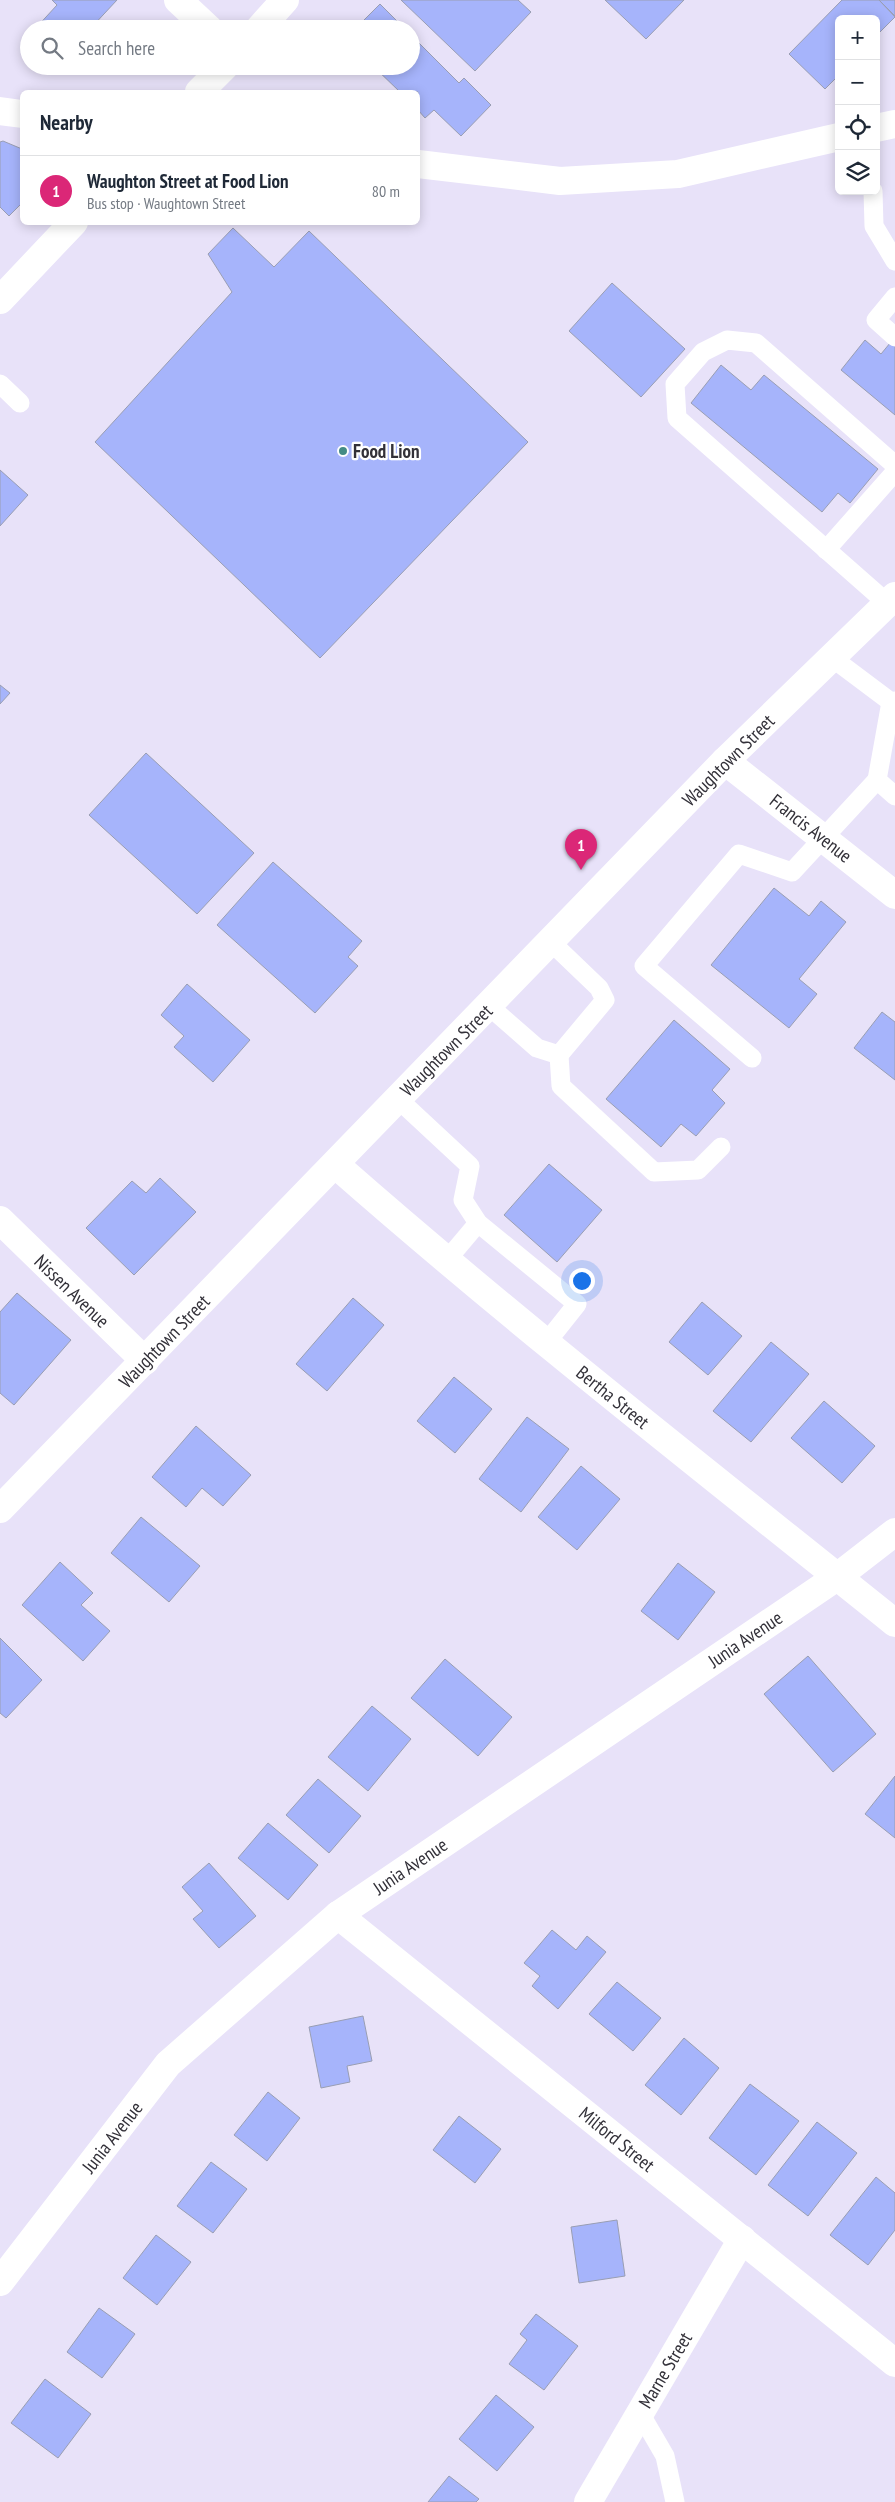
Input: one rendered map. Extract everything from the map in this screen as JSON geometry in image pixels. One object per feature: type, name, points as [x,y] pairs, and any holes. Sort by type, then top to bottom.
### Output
[{"type":"street","points":[[178,0],[199,20]]},
{"type":"street","points":[[267,20],[286,0]]},
{"type":"street","points":[[201,90],[216,75]]},
{"type":"street","points":[[0,111],[20,114]]},
{"type":"street","points":[[880,127],[895,124]]},
{"type":"street","points":[[420,164],[560,181],[668,174],[835,138]]},
{"type":"street","points":[[0,300],[71,225]]},
{"type":"street","name":"Waughtown Street","points":[[0,1509],[725,761],[891,599]]},
{"type":"street","name":"Francis Avenue","points":[[725,761],[824,837],[895,895]]},
{"type":"street","name":"Bertha Street","points":[[336,1164],[446,1261],[895,1623]]},
{"type":"street","name":"Nissen Avenue","points":[[0,1220],[145,1361]]},
{"type":"street","name":"Junia Avenue","points":[[0,2282],[168,2064],[338,1915],[837,1576],[895,1532]]},
{"type":"street","name":"Milford Street","points":[[338,1915],[895,2363]]},
{"type":"street","name":"Marne Street","points":[[588,2502],[742,2239]]},
{"type":"lane","points":[[873,195],[874,226],[895,261]]},
{"type":"lane","points":[[895,297],[876,320],[895,337]]},
{"type":"lane","points":[[891,599],[826,550],[677,418],[675,384],[703,352],[727,340],[756,343],[895,465]]},
{"type":"lane","points":[[0,384],[20,403]]},
{"type":"lane","points":[[826,550],[895,472]]},
{"type":"lane","points":[[752,1058],[644,966],[739,854],[792,872],[877,780],[893,702],[831,657]]},
{"type":"lane","points":[[877,780],[895,796]]},
{"type":"lane","points":[[551,942],[599,988],[605,1000],[559,1055],[561,1086],[654,1172],[698,1170],[721,1147]]},
{"type":"lane","points":[[489,1006],[537,1048],[559,1055]]},
{"type":"lane","points":[[398,1099],[470,1166],[462,1200],[478,1223],[577,1304],[546,1343]]},
{"type":"lane","points":[[446,1261],[478,1223]]},
{"type":"lane","points":[[640,2413],[665,2456],[675,2502]]},
{"type":"building","points":[[52,0],[117,0],[98,20],[43,20],[57,5]]},
{"type":"building","points":[[401,0],[518,0],[531,12],[475,71]]},
{"type":"building","points":[[605,0],[684,0],[646,39]]},
{"type":"building","points":[[842,0],[879,0],[895,17],[880,32],[880,15],[835,15],[835,79],[825,89],[789,54]]},
{"type":"building","points":[[879,0],[895,0],[895,16]]},
{"type":"building","points":[[380,4],[396,20],[364,20]]},
{"type":"building","points":[[420,44],[459,83],[464,78],[491,105],[461,136],[434,110],[425,118],[420,112],[420,90],[398,90],[382,75],[420,75]]},
{"type":"building","points":[[3,141],[20,148],[20,205],[9,216],[0,207],[0,142]]},
{"type":"building","points":[[233,228],[274,267],[309,231],[528,442],[320,658],[95,442],[232,292],[208,254]]},
{"type":"building","points":[[612,283],[685,349],[641,397],[569,331]]},
{"type":"building","points":[[895,337],[895,415],[841,370],[865,340],[881,354]]},
{"type":"building","points":[[721,365],[751,390],[764,375],[878,469],[850,503],[838,493],[822,512],[691,403]]},
{"type":"building","points":[[0,470],[28,495],[0,526]]},
{"type":"building","points":[[0,685],[10,693],[0,704]]},
{"type":"building","points":[[146,753],[254,853],[197,914],[89,815]]},
{"type":"building","points":[[273,862],[362,941],[348,957],[358,966],[315,1013],[217,925]]},
{"type":"building","points":[[774,888],[809,916],[821,901],[846,922],[799,979],[817,994],[789,1028],[711,965]]},
{"type":"building","points":[[187,984],[250,1040],[213,1082],[174,1047],[184,1036],[161,1015]]},
{"type":"building","points":[[882,1012],[895,1022],[895,1080],[854,1048]]},
{"type":"building","points":[[674,1020],[730,1069],[712,1090],[725,1103],[696,1136],[681,1124],[661,1147],[606,1099]]},
{"type":"building","points":[[549,1164],[602,1210],[557,1262],[504,1215]]},
{"type":"building","points":[[160,1178],[196,1212],[134,1275],[86,1228],[132,1181],[146,1193]]},
{"type":"building","points":[[17,1293],[71,1340],[14,1405],[0,1393],[0,1312]]},
{"type":"building","points":[[353,1298],[384,1325],[327,1391],[296,1364]]},
{"type":"building","points":[[702,1302],[742,1336],[708,1375],[669,1342]]},
{"type":"building","points":[[771,1342],[809,1374],[751,1442],[713,1411]]},
{"type":"building","points":[[454,1377],[492,1409],[455,1453],[417,1421]]},
{"type":"building","points":[[824,1401],[875,1446],[842,1483],[791,1438]]},
{"type":"building","points":[[527,1417],[569,1449],[521,1512],[479,1479]]},
{"type":"building","points":[[196,1426],[251,1475],[223,1506],[202,1488],[186,1507],[152,1477]]},
{"type":"building","points":[[581,1466],[620,1499],[577,1550],[538,1517]]},
{"type":"building","points":[[141,1517],[200,1566],[169,1602],[111,1553]]},
{"type":"building","points":[[60,1562],[93,1593],[81,1605],[110,1631],[83,1661],[22,1605]]},
{"type":"building","points":[[678,1563],[715,1592],[678,1640],[641,1611]]},
{"type":"building","points":[[0,1638],[42,1680],[6,1718],[0,1713]]},
{"type":"building","points":[[808,1656],[876,1734],[833,1772],[764,1694]]},
{"type":"building","points":[[445,1659],[512,1717],[478,1756],[411,1698]]},
{"type":"building","points":[[372,1706],[411,1739],[368,1791],[328,1757]]},
{"type":"building","points":[[895,1776],[895,1838],[865,1814]]},
{"type":"building","points":[[318,1779],[361,1816],[329,1853],[286,1815]]},
{"type":"building","points":[[268,1823],[318,1865],[288,1900],[238,1858]]},
{"type":"building","points":[[209,1863],[256,1916],[219,1948],[193,1919],[203,1911],[182,1887]]},
{"type":"building","points":[[552,1930],[576,1950],[587,1936],[606,1952],[558,2009],[532,1986],[540,1976],[524,1963]]},
{"type":"building","points":[[617,1982],[661,2018],[633,2051],[589,2014]]},
{"type":"building","points":[[363,2016],[372,2061],[347,2066],[350,2082],[321,2088],[309,2027]]},
{"type":"building","points":[[684,2038],[719,2068],[681,2115],[645,2085]]},
{"type":"building","points":[[750,2084],[799,2121],[756,2175],[709,2138]]},
{"type":"building","points":[[268,2092],[300,2118],[267,2161],[234,2135]]},
{"type":"building","points":[[459,2116],[501,2149],[475,2183],[433,2150]]},
{"type":"building","points":[[817,2122],[857,2153],[808,2216],[768,2185]]},
{"type":"building","points":[[211,2162],[247,2189],[213,2233],[177,2206]]},
{"type":"building","points":[[876,2177],[895,2193],[895,2230],[868,2265],[830,2235]]},
{"type":"building","points":[[617,2220],[625,2276],[579,2283],[571,2227]]},
{"type":"building","points":[[156,2235],[191,2262],[157,2305],[123,2278]]},
{"type":"building","points":[[99,2308],[135,2334],[102,2378],[67,2352]]},
{"type":"building","points":[[536,2314],[578,2346],[544,2390],[509,2364],[527,2340],[520,2334]]},
{"type":"building","points":[[45,2379],[91,2414],[58,2458],[11,2423]]},
{"type":"building","points":[[496,2395],[534,2427],[497,2471],[459,2439]]},
{"type":"building","points":[[449,2476],[479,2499],[476,2502],[428,2502]]},
{"type":"place","name":"Food Lion","points":[[343,451]]},
{"type":"place","name":"Waughton Street at Food Lion","points":[[581,870]]}]
